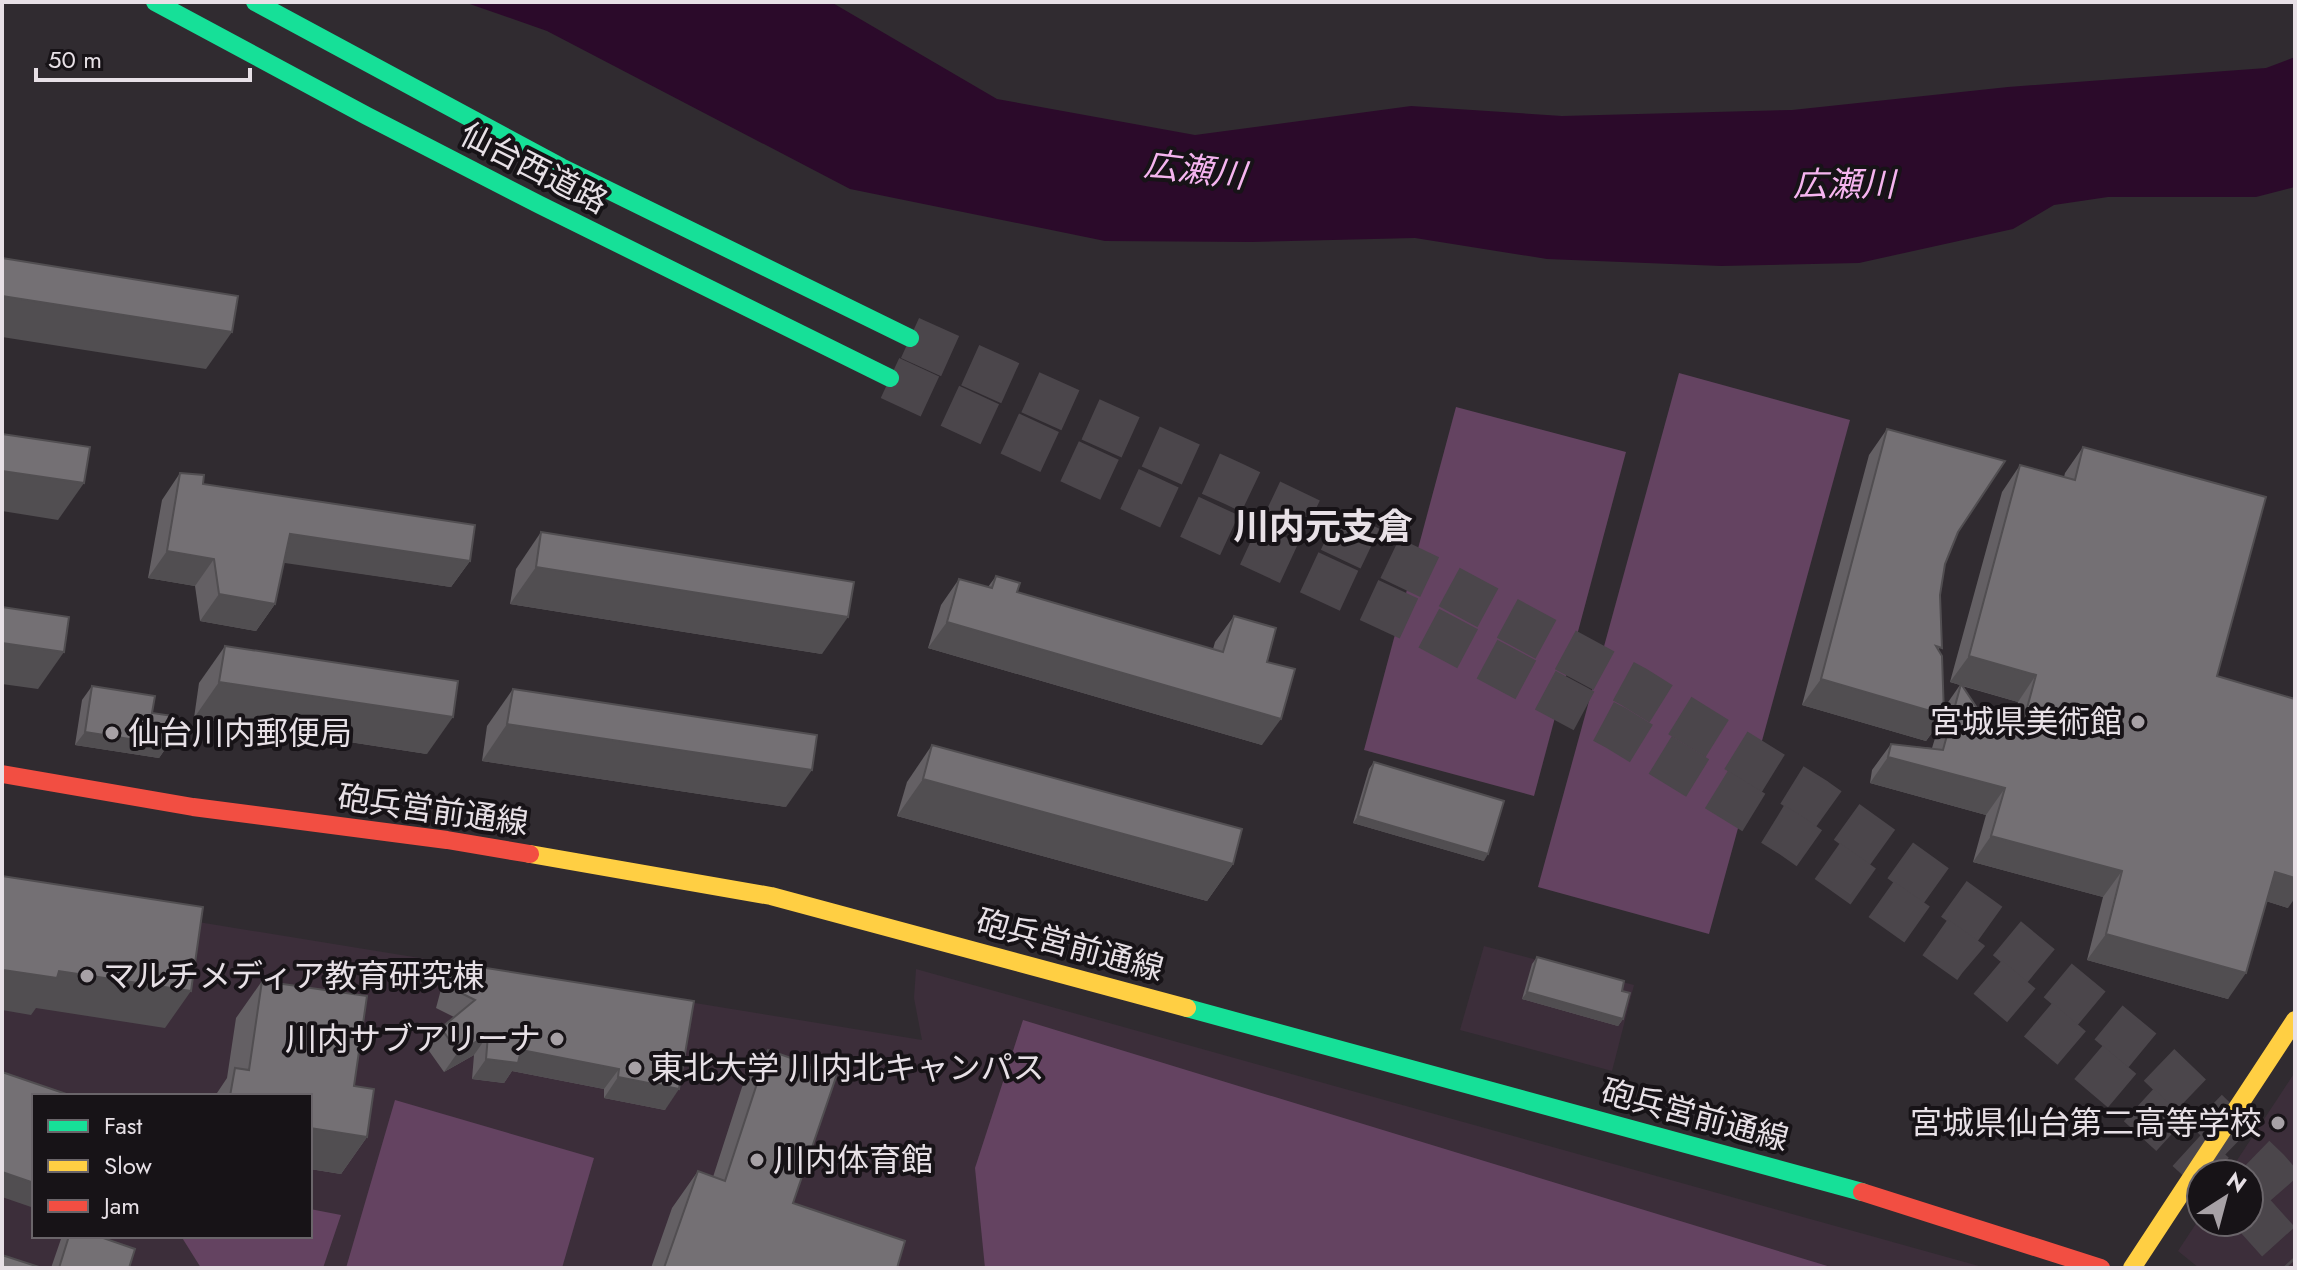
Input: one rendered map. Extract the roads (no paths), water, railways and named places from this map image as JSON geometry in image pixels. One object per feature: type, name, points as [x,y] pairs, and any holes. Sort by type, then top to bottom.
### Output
[{"type":"main road","name":"仙台西道路","points":[[155,2],[527,198],[890,378]]},
{"type":"main road","name":"仙台西道路","points":[[255,2],[561,167],[910,338]]},
{"type":"main road","name":"砲兵営前通線","points":[[2,774],[193,807],[447,840],[771,896],[1894,1201],[2101,1268]]},
{"type":"main road","points":[[2132,1268],[2295,1020]]},
{"type":"water","name":"広瀬川","points":[[464,2],[831,2],[997,99],[1195,135],[1411,106],[1562,116],[1792,110],[2008,87],[2266,68],[2295,57],[2295,187],[2256,197],[2108,197],[2054,205],[2013,229],[1859,263],[1721,266],[1547,259],[1415,238],[1251,242],[1105,241],[850,189],[547,31]]},
{"type":"tunnel","points":[[910,338],[1234,484],[1440,582],[1634,687],[1816,800],[1997,930],[2155,1061],[2267,1169],[2295,1201]]},
{"type":"tunnel","points":[[890,378],[1425,626],[1616,728],[1792,836],[1970,962],[2132,1099],[2197,1158]]},
{"type":"tunnel","points":[[2265,1227],[2295,1260]]},
{"type":"place","name":"宮城県美術館","points":[[2138,722]]},
{"type":"place","name":"仙台川内郵便局","points":[[112,733]]},
{"type":"place","name":"マルチメディア教育研究棟","points":[[87,976]]},
{"type":"place","name":"川内サブアリーナ","points":[[557,1039]]},
{"type":"place","name":"東北大学 川内北キャンパス","points":[[635,1068]]},
{"type":"place","name":"宮城県仙台第二高等学校","points":[[2278,1123]]},
{"type":"place","name":"川内体育館","points":[[757,1160]]},
{"type":"district","name":"川内元支倉","points":[[1323,526]]}]
